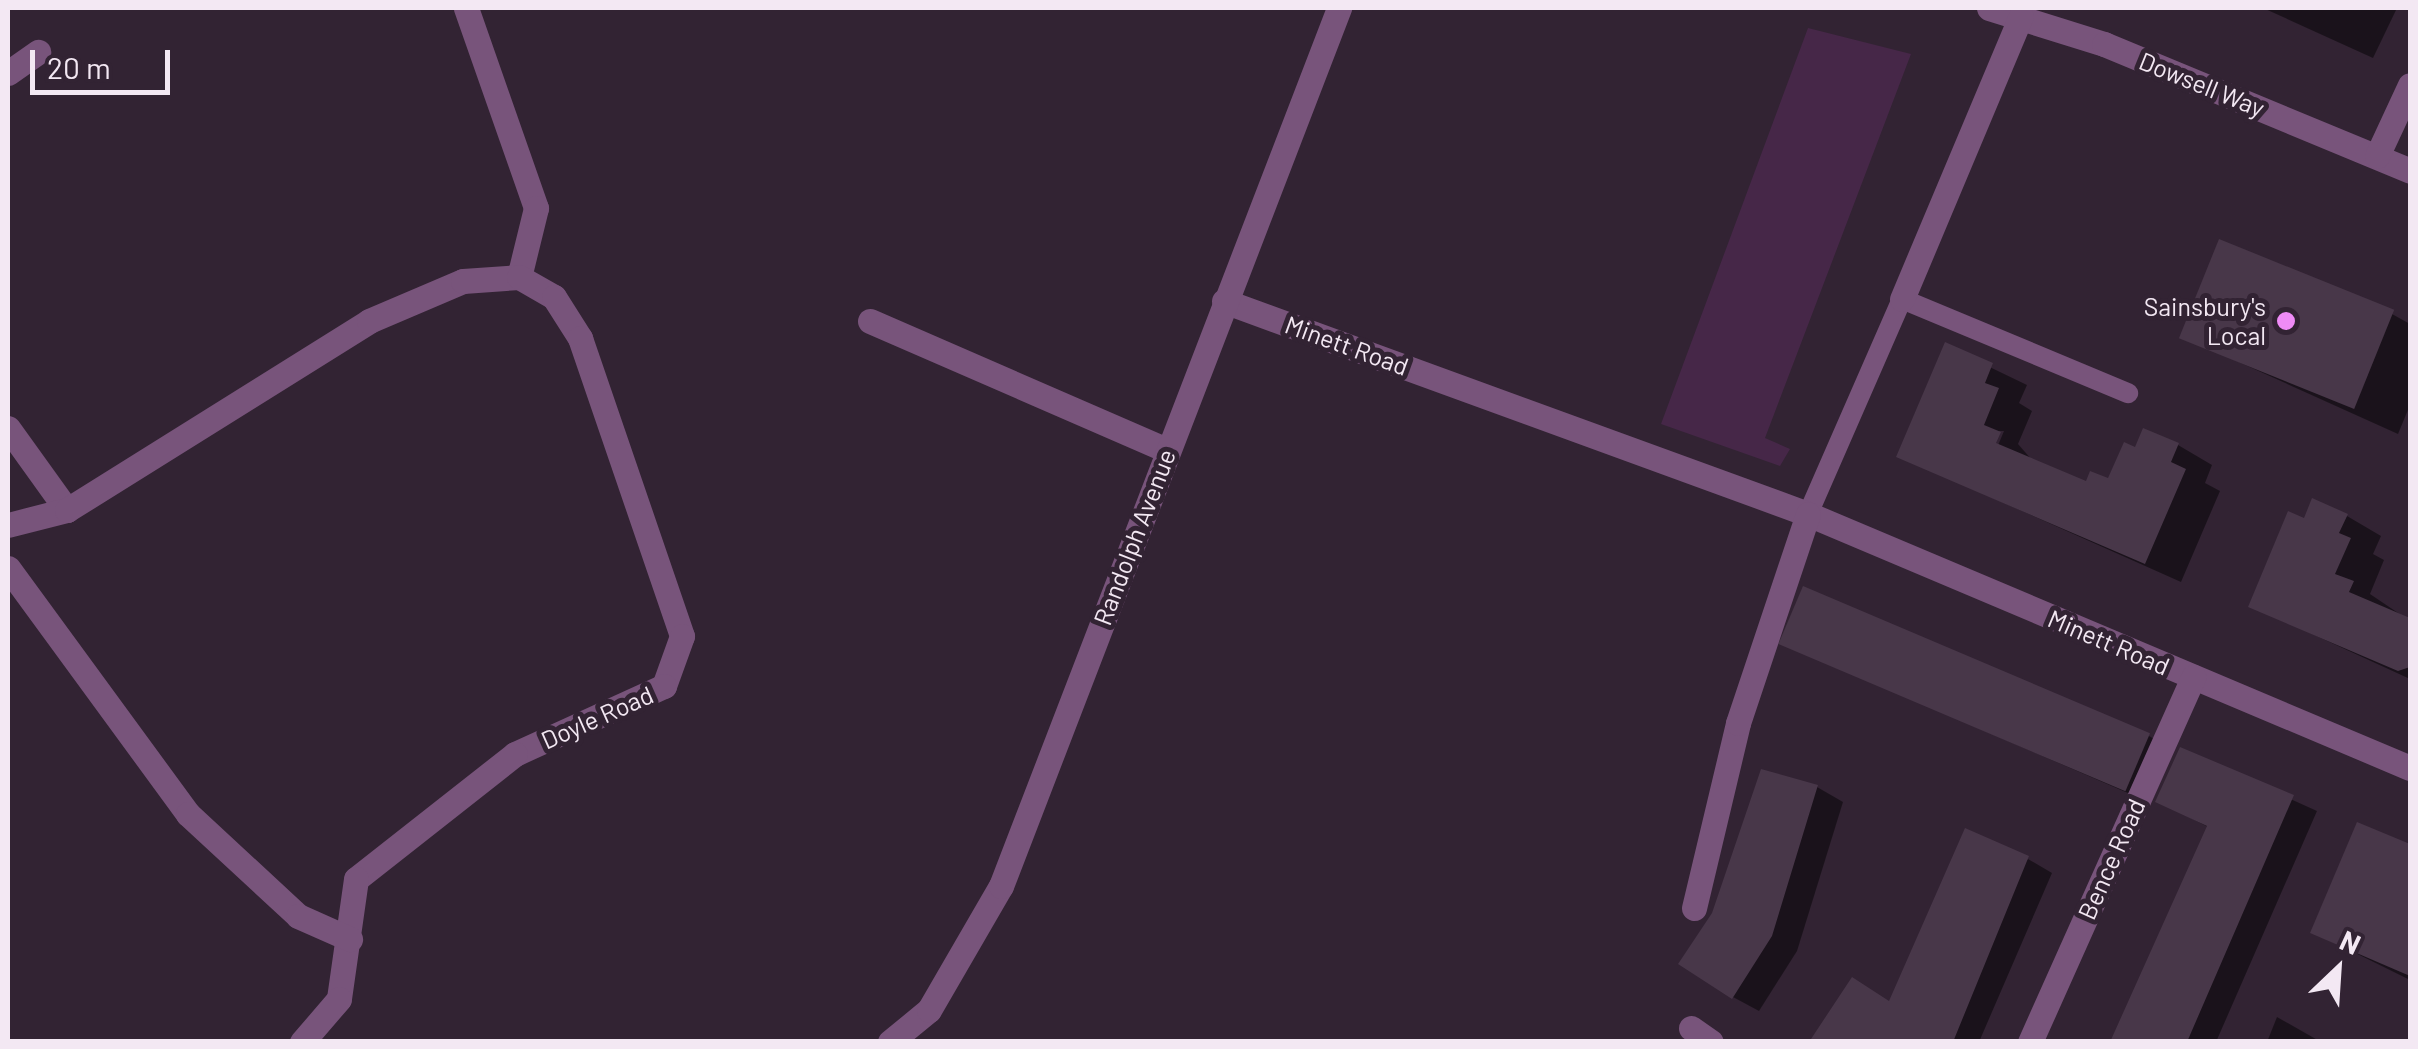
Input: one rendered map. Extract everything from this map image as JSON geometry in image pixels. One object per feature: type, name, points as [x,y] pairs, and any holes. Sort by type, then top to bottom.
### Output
[{"type":"street","points":[[8,525],[66,510],[369,320],[463,280],[519,277],[536,208],[466,8]]},
{"type":"street","name":"Randolph Avenue","points":[[890,1042],[930,1010],[1001,886],[1339,8]]},
{"type":"street","name":"Dowsell Way","points":[[1991,8],[2021,16],[2410,171]]},
{"type":"street","points":[[1902,299],[2021,16]]},
{"type":"street","points":[[8,73],[38,52]]},
{"type":"street","points":[[2378,156],[2410,86]]},
{"type":"street","name":"Doyle Road","points":[[302,1042],[340,998],[356,879],[515,754],[664,686],[682,636],[580,338],[554,297],[519,277]]},
{"type":"street","name":"Minett Road","points":[[1224,300],[1808,514],[2410,768]]},
{"type":"street","points":[[870,321],[1167,450]]},
{"type":"street","points":[[8,428],[66,510]]},
{"type":"street","points":[[1694,908],[1738,723],[1808,514]]},
{"type":"street","points":[[8,568],[188,814],[298,916],[350,938]]},
{"type":"street","name":"Bence Road","points":[[2030,1042],[2193,677]]},
{"type":"lane","points":[[1808,514],[1902,299],[2128,393]]},
{"type":"shaded area","points":[[1808,28],[1911,54],[1765,438],[1790,449],[1780,466],[1661,424]]},
{"type":"building","points":[[2219,239],[2394,310],[2354,409],[2179,338]]},
{"type":"building","points":[[1945,342],[1993,363],[1985,383],[1999,388],[1984,425],[2001,432],[1996,443],[2086,481],[2090,471],[2108,478],[2124,442],[2135,447],[2143,428],[2179,443],[2171,462],[2186,469],[2145,564],[1896,457]]},
{"type":"building","points":[[2312,498],[2348,514],[2339,533],[2351,538],[2335,574],[2354,581],[2349,592],[2410,618],[2410,667],[2398,671],[2248,607],[2288,511],[2304,518]]},
{"type":"building","points":[[1803,586],[2150,733],[2125,791],[1778,644]]},
{"type":"building","points":[[2180,747],[2294,795],[2187,1042],[2110,1042],[2207,826],[2155,802]]},
{"type":"building","points":[[1761,769],[1818,785],[1772,936],[1732,999],[1678,964],[1712,913]]},
{"type":"building","points":[[2357,822],[2410,844],[2410,976],[2310,933]]},
{"type":"building","points":[[1965,828],[2029,856],[1953,1042],[1809,1042],[1852,977],[1889,1001]]},
{"type":"place","name":"Sainsbury's Local","points":[[2286,321]]}]
